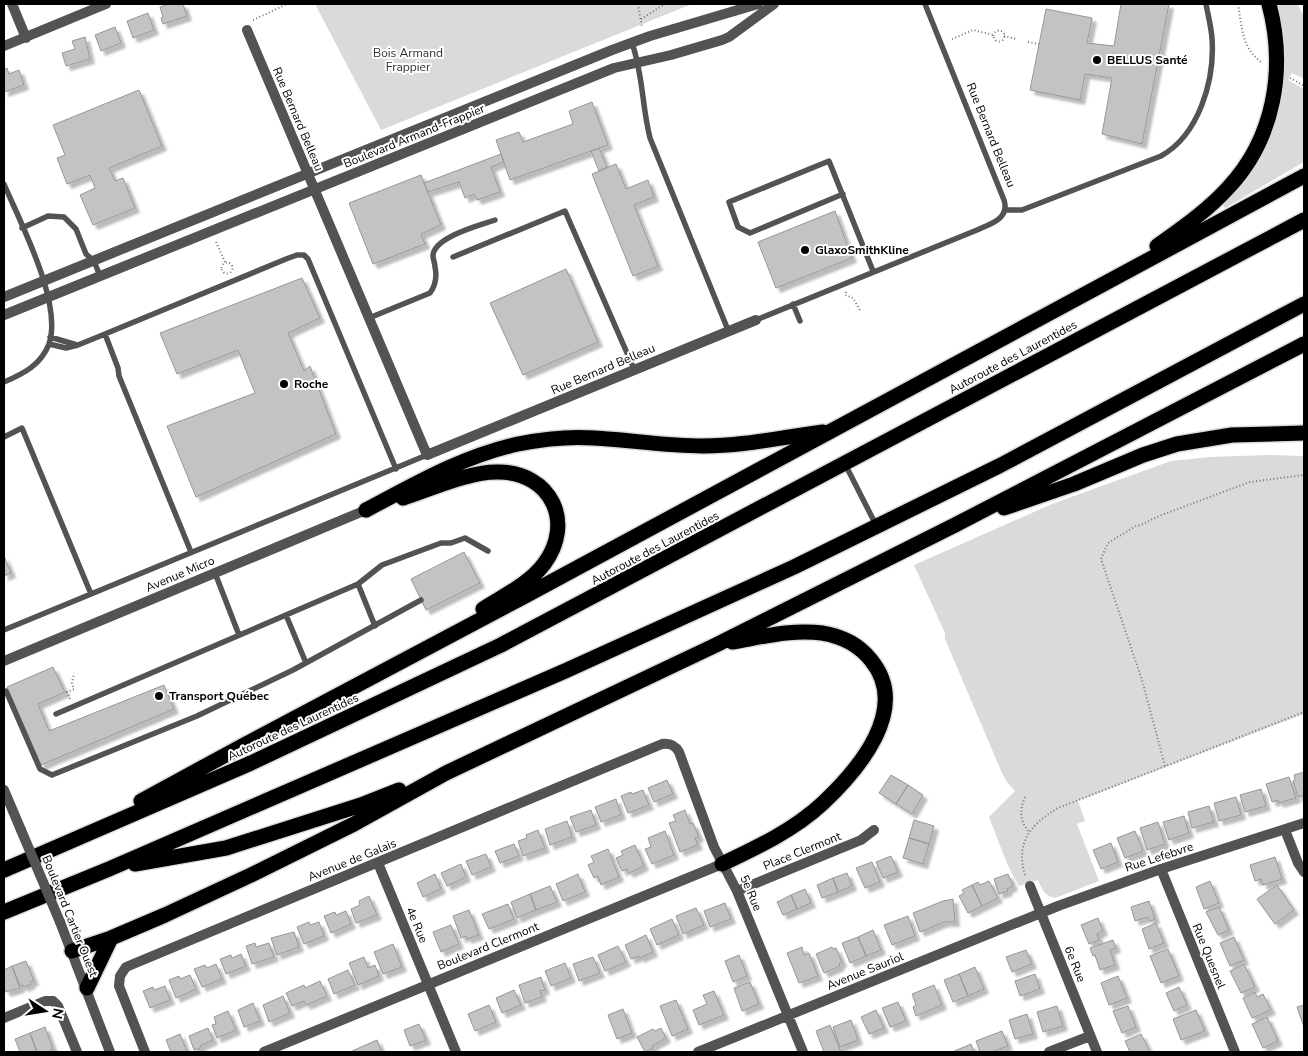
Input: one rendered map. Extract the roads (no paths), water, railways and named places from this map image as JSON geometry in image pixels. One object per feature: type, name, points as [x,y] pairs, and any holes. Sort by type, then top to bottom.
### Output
[{"type":"highway","points":[[1116,277],[1206,209],[1228,188],[1254,152],[1270,112],[1277,75],[1276,35],[1269,4]]},
{"type":"highway","points":[[56,848],[244,745],[1304,176]]},
{"type":"highway","name":"Autoroute des Laurentides","points":[[4,870],[251,763],[474,658],[563,613],[1304,220]]},
{"type":"highway","points":[[4,912],[109,869],[592,660],[794,567],[1000,465],[1304,304]]},
{"type":"highway","points":[[72,952],[111,938],[200,900],[276,863],[364,819],[446,773],[716,645],[955,525],[1304,344]]},
{"type":"highway","points":[[366,510],[452,466],[491,452],[530,442],[583,437],[692,446],[745,443],[832,431]]},
{"type":"highway","points":[[955,525],[1074,484],[1124,462],[1172,446],[1232,435],[1302,434]]},
{"type":"highway","points":[[366,510],[463,478],[493,472],[513,473],[528,478],[546,492],[554,506],[558,524],[556,540],[550,555],[538,570],[522,583],[419,652]]},
{"type":"highway","points":[[716,645],[793,632],[836,636],[857,647],[871,660],[883,682],[886,701],[882,722],[873,742],[828,798],[808,815],[783,832],[722,864]]},
{"type":"highway","points":[[109,869],[226,848],[361,805],[446,773]]},
{"type":"highway","points":[[86,988],[111,938]]},
{"type":"street","points":[[12,4],[26,38]]},
{"type":"street","points":[[4,46],[106,4]]},
{"type":"street","name":"Boulevard Armand-Frappier","points":[[4,297],[632,43],[665,31],[758,4]]},
{"type":"street","name":"Boulevard Armand-Frappier","points":[[4,315],[48,295],[100,276],[614,68],[671,55],[722,40],[729,37],[774,4]]},
{"type":"street","name":"Rue Bernard Belleau","points":[[247,30],[313,190],[427,455],[756,320]]},
{"type":"street","name":"Avenue Micro","points":[[4,661],[366,510]]},
{"type":"street","name":"Avenue de Galais","points":[[146,1052],[119,986],[120,976],[126,967],[662,744],[674,746]]},
{"type":"street","name":"5e Rue","points":[[674,746],[690,780],[700,813],[722,864],[737,891],[803,1052]]},
{"type":"street","name":"Boulevard Cartier Ouest","points":[[4,790],[60,922],[110,1052]]},
{"type":"street","name":"Rue Lefebvre","points":[[1041,912],[1162,869],[1304,823]]},
{"type":"street","name":"Place Clermont","points":[[737,891],[861,840],[874,830]]},
{"type":"street","points":[[1285,830],[1298,864],[1304,872]]},
{"type":"street","name":"4e Rue","points":[[378,863],[456,1052]]},
{"type":"street","name":"Boulevard Clermont","points":[[264,1052],[722,864]]},
{"type":"street","name":"Rue Quesnel","points":[[1162,869],[1235,1052]]},
{"type":"street","name":"6e Rue","points":[[1028,882],[1097,1052]]},
{"type":"street","name":"Avenue Sauriol","points":[[698,1052],[1041,912]]},
{"type":"street","points":[[4,1018],[42,1002],[53,1001],[58,1006],[77,1052]]},
{"type":"street","points":[[1050,1052],[1090,1036]]},
{"type":"lane","name":"Rue Bernard Belleau","points":[[756,320],[996,221],[1003,215],[1005,210],[1004,200],[925,4]]},
{"type":"lane","points":[[1005,210],[1015,211],[1029,207],[1154,159],[1176,147],[1197,115],[1210,77],[1212,36],[1206,4]]},
{"type":"lane","points":[[632,43],[639,62],[644,113],[650,138],[728,330]]},
{"type":"lane","points":[[843,194],[750,233],[738,227],[729,202],[830,161],[843,194],[873,271]]},
{"type":"lane","points":[[4,184],[45,281],[51,325],[49,344],[34,366],[4,382]]},
{"type":"lane","points":[[453,257],[566,211],[634,369]]},
{"type":"lane","points":[[22,228],[48,216],[64,217],[76,229],[86,254],[94,261],[100,276]]},
{"type":"lane","points":[[369,318],[430,293],[436,276],[433,254],[436,248],[450,237],[495,220]]},
{"type":"lane","points":[[49,344],[66,348],[78,345],[286,259],[297,255],[304,255],[308,260],[396,468]]},
{"type":"lane","points":[[794,304],[800,321]]},
{"type":"lane","points":[[105,334],[118,368],[119,376],[191,552]]},
{"type":"lane","points":[[50,337],[78,345]]},
{"type":"lane","points":[[4,437],[22,428],[91,594]]},
{"type":"lane","points":[[4,630],[427,455]]},
{"type":"lane","points":[[845,463],[877,526]]},
{"type":"lane","points":[[56,714],[358,584],[382,565],[441,543],[451,543],[465,538],[488,550]]},
{"type":"lane","points":[[215,573],[239,635]]},
{"type":"lane","points":[[358,584],[375,626]]},
{"type":"lane","points":[[6,691],[40,769],[52,775],[197,716],[306,663],[421,600]]},
{"type":"lane","points":[[286,615],[306,663]]},
{"type":"place","name":"BELLUS Santé","points":[[1097,60]]},
{"type":"place","name":"GlaxoSmithKline","points":[[805,250]]},
{"type":"place","name":"Roche","points":[[284,384]]},
{"type":"place","name":"Transport Québec","points":[[159,696]]},
{"type":"park label","name":"Bois Armand Frappier","points":[[408,60]]}]
